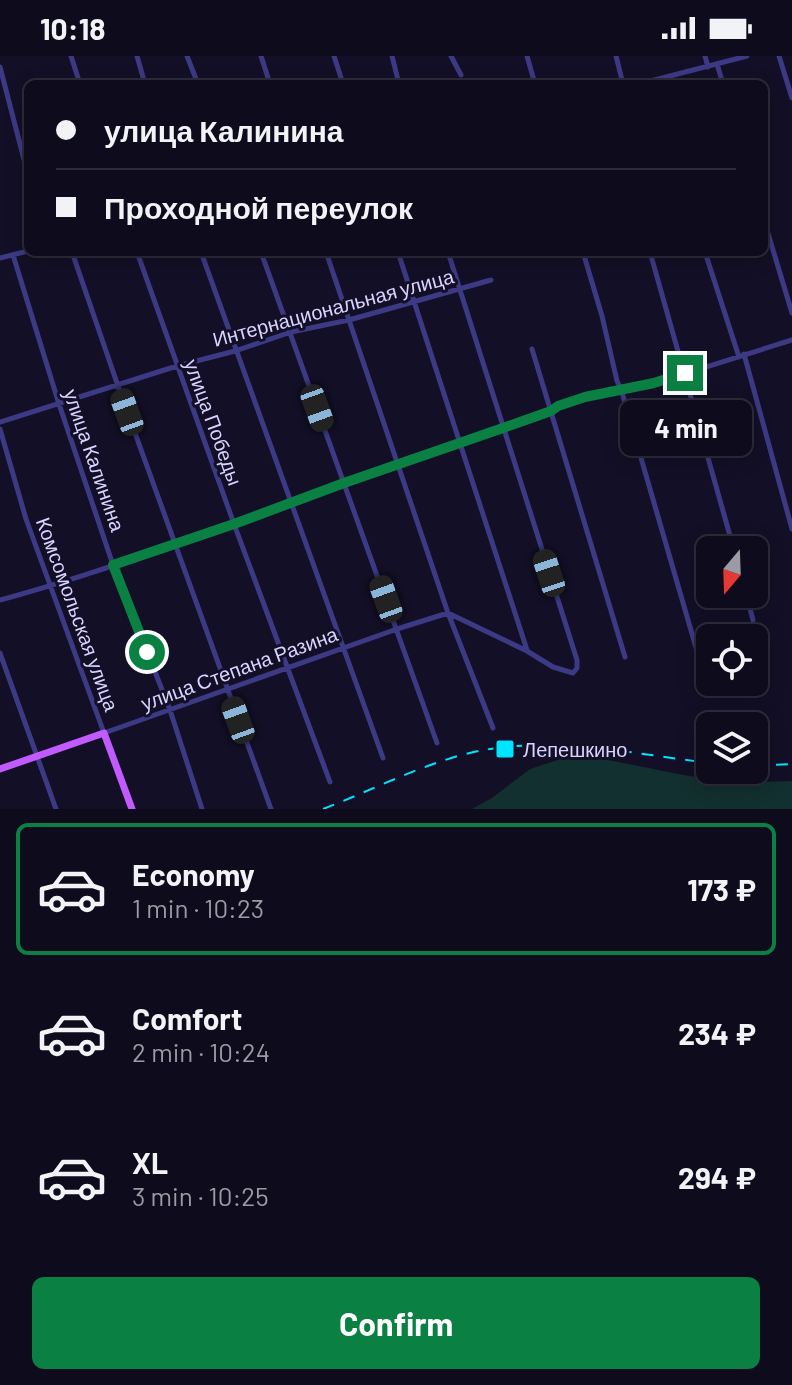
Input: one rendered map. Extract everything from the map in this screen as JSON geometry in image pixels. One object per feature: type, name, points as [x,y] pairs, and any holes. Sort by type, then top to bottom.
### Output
[{"type":"main road","name":"улица Степана Разина","points":[[0,769],[104,733]]},
{"type":"main road","name":"Комсомольская улица","points":[[104,733],[132,809]]},
{"type":"street","points":[[71,56],[79,80]]},
{"type":"street","points":[[137,56],[144,80]]},
{"type":"street","points":[[187,56],[196,80]]},
{"type":"street","points":[[261,56],[269,80]]},
{"type":"street","points":[[334,56],[342,80]]},
{"type":"street","points":[[392,56],[398,80]]},
{"type":"street","points":[[451,56],[461,75]]},
{"type":"street","points":[[527,56],[534,80]]},
{"type":"street","points":[[616,56],[622,80]]},
{"type":"street","points":[[705,56],[708,67]]},
{"type":"street","points":[[662,80],[747,56]]},
{"type":"street","points":[[779,56],[792,98]]},
{"type":"street","points":[[717,64],[722,80]]},
{"type":"street","points":[[0,67],[24,160]]},
{"type":"street","points":[[768,233],[792,313]]},
{"type":"street","points":[[0,258],[24,252]]},
{"type":"street","name":"улица Калинина","points":[[13,255],[113,565],[170,710],[202,809]]},
{"type":"street","points":[[73,256],[271,809]]},
{"type":"street","name":"улица Победы","points":[[138,256],[330,782]]},
{"type":"street","points":[[202,256],[383,758]]},
{"type":"street","points":[[262,256],[437,743]]},
{"type":"street","points":[[327,256],[448,613],[493,728]]},
{"type":"street","points":[[399,256],[527,651]]},
{"type":"street","points":[[448,613],[553,667],[573,673],[577,668],[449,256]]},
{"type":"street","points":[[584,256],[617,381],[696,648]]},
{"type":"street","points":[[651,256],[730,536]]},
{"type":"street","points":[[706,256],[741,356],[792,529]]},
{"type":"street","name":"Интернациональная улица","points":[[0,422],[291,332],[349,320],[491,280]]},
{"type":"street","points":[[0,600],[234,524],[585,397],[654,383],[792,340]]},
{"type":"street","points":[[532,349],[625,657]]},
{"type":"street","name":"Комсомольская улица","points":[[0,429],[26,519],[104,733]]},
{"type":"street","points":[[750,608],[753,620]]},
{"type":"street","name":"улица Степана Разина","points":[[104,733],[448,613]]},
{"type":"street","points":[[0,653],[56,809]]},
{"type":"green space","points":[[573,755],[696,776],[696,784],[792,781],[792,809],[472,809],[530,769]]},
{"type":"railway","points":[[323,809],[444,760],[512,746],[597,748],[696,761]]},
{"type":"railway","points":[[768,765],[792,764]]},
{"type":"place","name":"Лепешкино","points":[[505,749]]},
{"type":"route","points":[[147,652],[113,565],[558,406],[685,373]]}]
